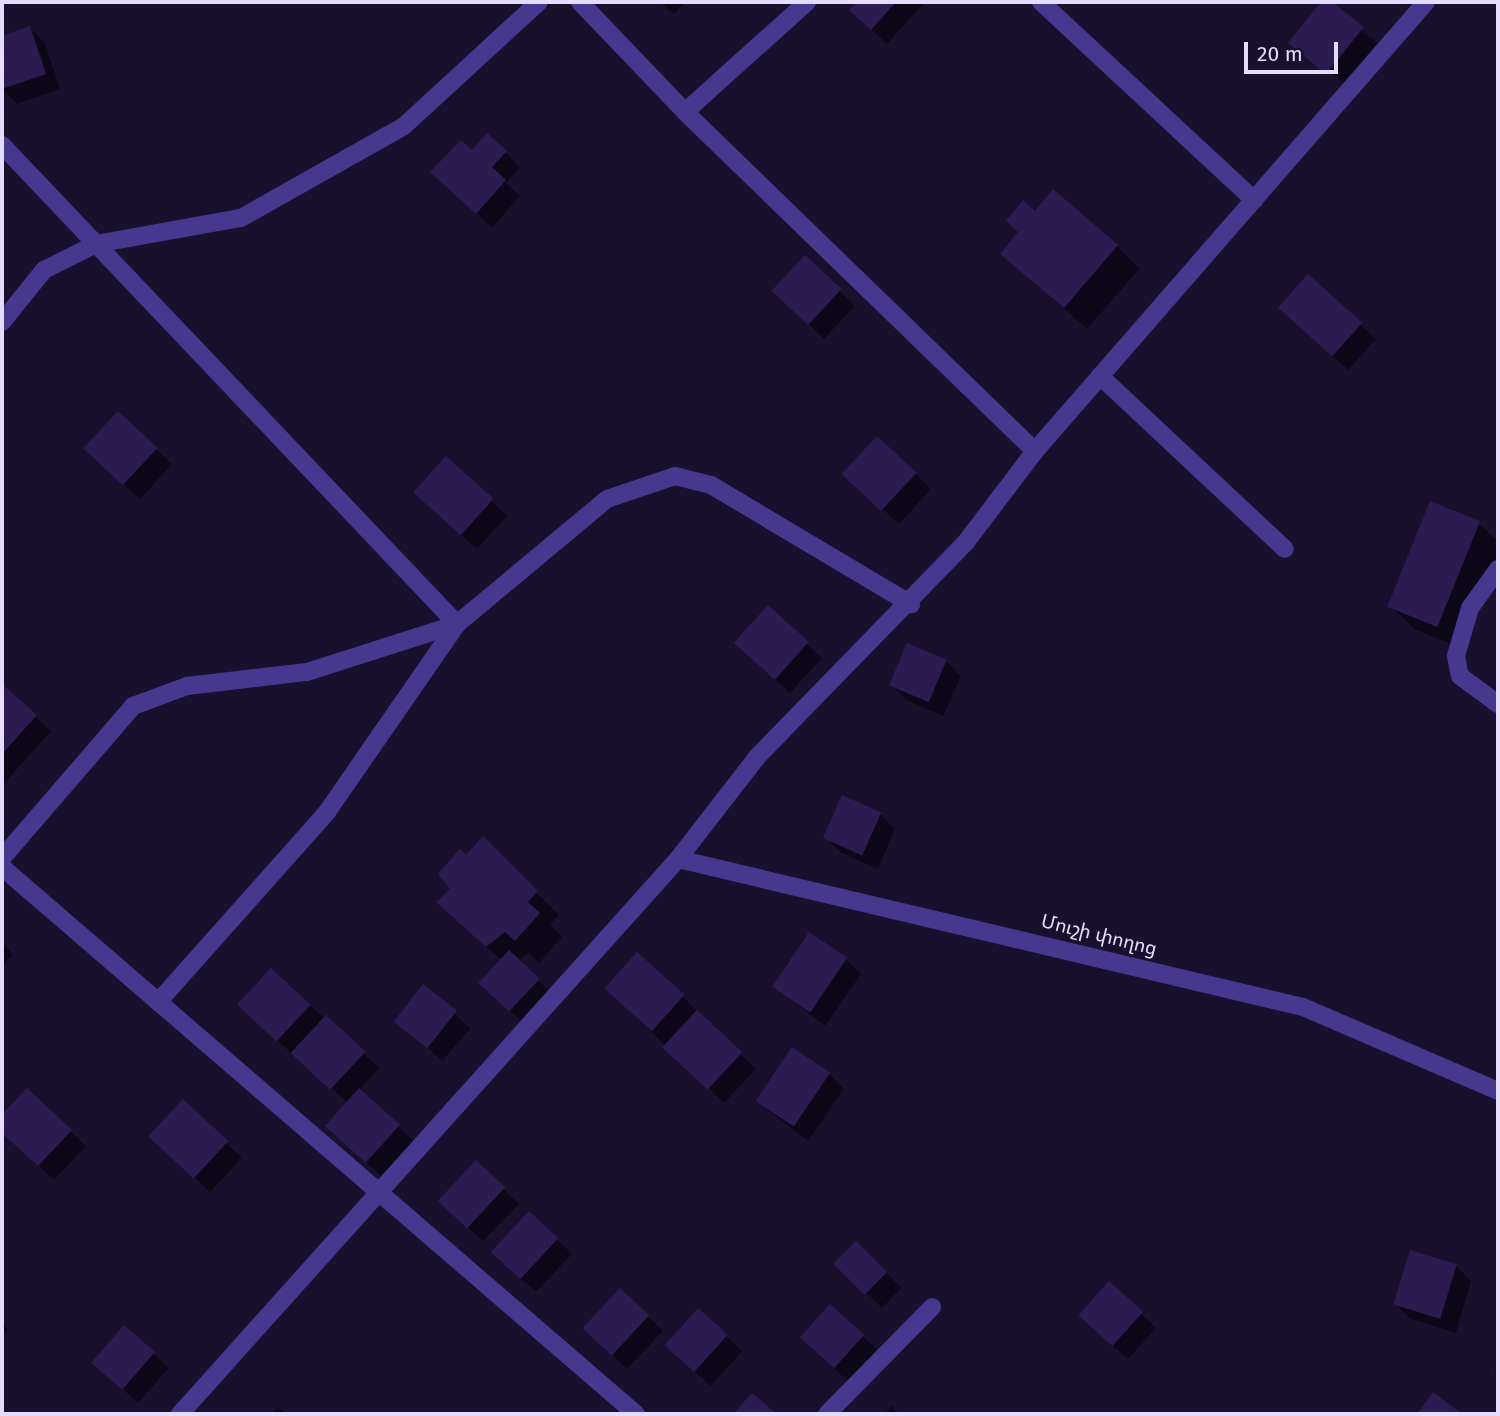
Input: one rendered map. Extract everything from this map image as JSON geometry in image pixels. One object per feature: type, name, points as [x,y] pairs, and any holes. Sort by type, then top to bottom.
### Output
[{"type":"street","points":[[2,322],[44,270],[96,244],[241,218],[404,126],[539,2]]},
{"type":"street","points":[[580,2],[685,112],[1035,451]]},
{"type":"street","points":[[685,112],[807,2]]},
{"type":"street","points":[[1041,2],[1254,200]]},
{"type":"street","points":[[180,1414],[382,1195],[678,859],[757,757],[911,604],[1035,451],[1426,2]]},
{"type":"street","points":[[2,145],[457,624]]},
{"type":"street","points":[[1100,376],[1285,549]]},
{"type":"street","points":[[158,1002],[327,812],[457,624],[607,499],[675,475],[711,485],[911,604]]},
{"type":"street","points":[[1498,569],[1470,608],[1456,656],[1460,676],[1498,704]]},
{"type":"street","points":[[2,858],[133,706],[187,686],[307,672],[457,624]]},
{"type":"street","name":"Մուշի փողոց","points":[[678,859],[1303,1007],[1498,1091]]},
{"type":"street","points":[[2,867],[636,1414]]},
{"type":"street","points":[[827,1414],[932,1307]]},
{"type":"building","points":[[857,2],[896,2],[871,30],[849,10]]},
{"type":"building","points":[[1321,2],[1332,2],[1364,27],[1326,74],[1288,43]]},
{"type":"building","points":[[30,26],[46,74],[2,89],[2,36]]},
{"type":"building","points":[[487,133],[507,151],[492,167],[506,180],[476,214],[430,172],[461,140],[472,150]]},
{"type":"building","points":[[1053,189],[1118,245],[1064,308],[1000,254],[1018,232],[1006,221],[1023,200],[1035,211]]},
{"type":"building","points":[[805,255],[842,289],[808,325],[772,291]]},
{"type":"building","points":[[1308,274],[1362,323],[1332,356],[1278,307]]},
{"type":"building","points":[[118,411],[157,448],[123,485],[83,448]]},
{"type":"building","points":[[877,436],[916,473],[881,511],[842,474]]},
{"type":"building","points":[[446,456],[494,499],[461,535],[413,492]]},
{"type":"building","points":[[1430,501],[1480,521],[1437,627],[1387,607]]},
{"type":"building","points":[[768,605],[809,642],[775,680],[734,643]]},
{"type":"building","points":[[907,643],[947,660],[929,702],[889,685]]},
{"type":"building","points":[[2,684],[37,715],[2,754]]},
{"type":"building","points":[[842,795],[881,812],[862,855],[823,838]]},
{"type":"building","points":[[483,836],[538,891],[528,902],[540,913],[515,941],[505,932],[486,947],[436,902],[450,889],[438,874],[460,849],[466,855]]},
{"type":"building","points":[[809,932],[847,958],[810,1012],[772,987]]},
{"type":"building","points":[[509,950],[540,979],[509,1012],[478,983]]},
{"type":"building","points":[[637,952],[685,995],[652,1031],[604,988]]},
{"type":"building","points":[[271,968],[310,1005],[276,1041],[237,1005]]},
{"type":"building","points":[[423,984],[457,1010],[427,1048],[393,1022]]},
{"type":"building","points":[[697,1010],[742,1052],[708,1090],[662,1047]]},
{"type":"building","points":[[326,1015],[365,1052],[330,1090],[291,1053]]},
{"type":"building","points":[[792,1047],[830,1073],[794,1127],[756,1101]]},
{"type":"building","points":[[27,1088],[72,1130],[38,1166],[2,1133],[2,1114]]},
{"type":"building","points":[[359,1088],[400,1125],[366,1163],[325,1126]]},
{"type":"building","points":[[183,1099],[228,1141],[194,1179],[148,1136]]},
{"type":"building","points":[[476,1160],[505,1187],[467,1228],[438,1201]]},
{"type":"building","points":[[529,1211],[558,1238],[520,1279],[491,1252]]},
{"type":"building","points":[[856,1241],[887,1272],[864,1295],[833,1264]]},
{"type":"building","points":[[1410,1250],[1457,1264],[1440,1319],[1393,1305]]},
{"type":"building","points":[[1109,1281],[1143,1312],[1112,1346],[1078,1315]]},
{"type":"building","points":[[620,1288],[649,1315],[612,1356],[582,1328]]},
{"type":"building","points":[[830,1304],[864,1335],[834,1368],[800,1337]]},
{"type":"building","points":[[698,1308],[728,1335],[694,1372],[665,1345]]},
{"type":"building","points":[[124,1325],[155,1352],[122,1390],[91,1363]]},
{"type":"building","points":[[1433,1392],[1462,1414],[1417,1414]]},
{"type":"building","points":[[752,1393],[777,1414],[733,1414]]}]
